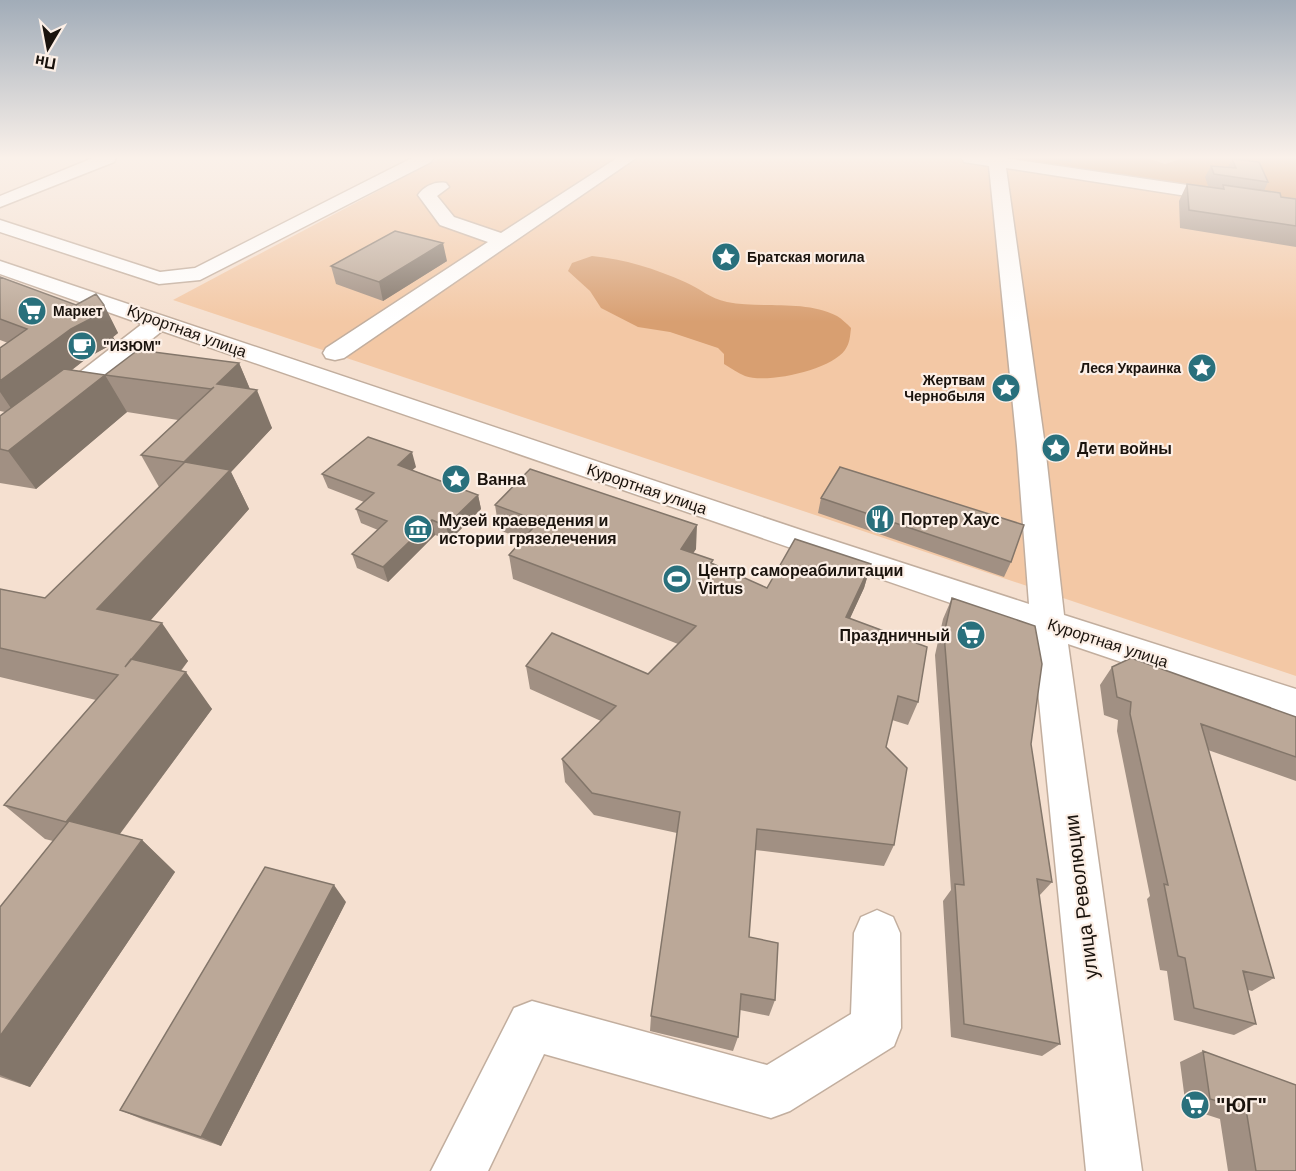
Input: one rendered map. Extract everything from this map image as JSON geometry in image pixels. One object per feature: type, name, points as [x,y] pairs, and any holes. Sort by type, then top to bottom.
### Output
[{"type":"street","points":[[0,226],[159,278],[200,274],[319,213]]},
{"type":"street","points":[[441,213],[447,221],[504,241]]},
{"type":"street","points":[[321,361],[546,213]]},
{"type":"street","name":"улица Революции","points":[[1002,213],[1114,1171]]},
{"type":"street","name":"Курортная улица","points":[[0,267],[296,370],[321,361],[369,395],[785,537],[1296,705]]},
{"type":"street","points":[[0,448],[160,321]]},
{"type":"street","points":[[459,1171],[532,1026],[771,1092],[876,1028],[877,933]]},
{"type":"shaded area","points":[[337,213],[1296,213],[1296,676],[173,300]]},
{"type":"shaded area","points":[[592,256],[628,262],[651,269],[727,302],[797,306],[824,311],[837,316],[851,328],[849,342],[838,357],[827,364],[798,374],[768,378],[745,376],[724,364],[724,354],[718,348],[670,332],[638,327],[601,308],[590,291],[568,271],[572,263]]},
{"type":"building","points":[[1207,213],[1296,213],[1296,226]]},
{"type":"building","points":[[395,231],[443,243],[379,282],[331,266]]},
{"type":"building","points":[[0,277],[76,305],[96,294],[104,305],[95,312],[100,314],[71,329],[0,381],[0,348],[27,329],[0,319]]},
{"type":"building","points":[[138,350],[239,363],[217,384],[257,390],[184,462],[141,455],[214,387],[211,389],[105,375]]},
{"type":"building","points":[[64,369],[105,375],[8,451],[0,449],[0,416]]},
{"type":"building","points":[[368,437],[412,452],[398,465],[478,495],[446,526],[432,520],[383,567],[352,554],[387,521],[356,509],[374,493],[322,474]]},
{"type":"building","points":[[185,462],[230,470],[97,609],[162,623],[132,659],[186,672],[66,822],[4,805],[118,675],[0,648],[0,589],[45,598]]},
{"type":"building","points":[[840,467],[1024,525],[1011,562],[821,498]]},
{"type":"building","points":[[530,469],[697,525],[681,549],[713,560],[711,563],[767,588],[795,539],[871,564],[846,617],[927,647],[918,702],[898,696],[886,747],[907,768],[894,845],[757,829],[749,937],[778,943],[775,1000],[741,994],[738,1037],[651,1016],[680,812],[592,793],[562,759],[616,706],[526,666],[552,633],[648,674],[696,626],[509,555],[539,521],[495,505]]},
{"type":"building","points":[[952,598],[1035,626],[1042,664],[1031,744],[1052,882],[1037,879],[1060,1044],[964,1024],[955,884],[964,885],[944,634]]},
{"type":"building","points":[[1131,658],[1296,717],[1296,757],[1201,724],[1274,978],[1243,971],[1256,1024],[1194,1008],[1185,958],[1178,956],[1164,884],[1168,885],[1130,714],[1131,702],[1117,697],[1112,667]]},
{"type":"building","points":[[69,821],[142,840],[0,1036],[0,907]]},
{"type":"building","points":[[265,867],[334,885],[201,1137],[120,1110]]},
{"type":"building","points":[[1203,1051],[1296,1085],[1296,1171],[1256,1171],[1246,1109],[1210,1099]]},
{"type":"place","name":"Братская могила","points":[[726,257]]},
{"type":"place","name":"Маркет","points":[[32,311]]},
{"type":"place","name":"\"ИЗЮМ\"","points":[[82,346]]},
{"type":"place","name":"Леся Украинка","points":[[1202,368]]},
{"type":"place","name":"Жертвам Чернобыля","points":[[1006,388]]},
{"type":"place","name":"Дети войны","points":[[1056,448]]},
{"type":"place","name":"Ванна","points":[[456,479]]},
{"type":"place","name":"Портер Хаус","points":[[880,519]]},
{"type":"place","name":"Музей краеведения и истории грязелечения","points":[[418,529]]},
{"type":"place","name":"Центр самореабилитации Virtus","points":[[677,579]]},
{"type":"place","name":"Праздничный","points":[[971,635]]},
{"type":"place","name":"\"ЮГ\"","points":[[1195,1105]]}]
